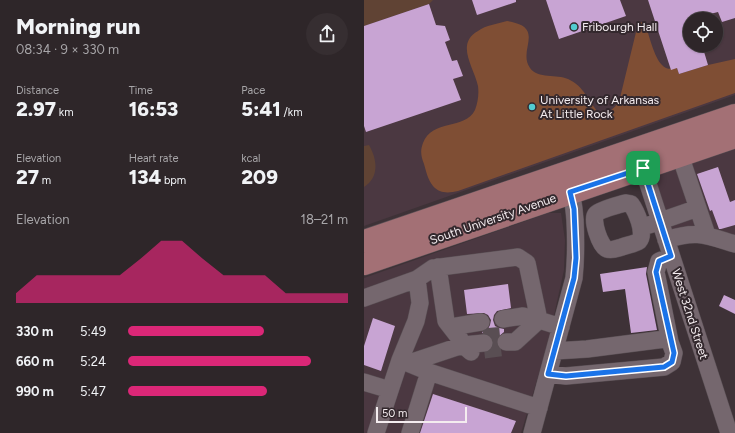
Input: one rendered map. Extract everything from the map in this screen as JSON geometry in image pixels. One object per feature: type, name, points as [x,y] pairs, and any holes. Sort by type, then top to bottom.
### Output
[{"type":"main road","name":"South University Avenue","points":[[364,264],[570,192],[640,158],[735,115]]},
{"type":"main road","name":"South University Avenue","points":[[364,241],[640,158],[680,155],[735,137]]},
{"type":"street","points":[[680,155],[707,235]]},
{"type":"street","name":"West 32nd Street","points":[[640,158],[726,432]]},
{"type":"street","points":[[532,433],[574,278],[576,241],[574,209],[570,192]]},
{"type":"street","points":[[625,203],[631,204],[635,210],[642,234],[640,240],[611,250],[602,246],[598,234],[594,218],[596,213],[625,203]]},
{"type":"street","points":[[640,228],[698,208]]},
{"type":"street","points":[[548,374],[566,376],[664,367],[672,362],[674,353],[670,342],[656,272],[659,261],[668,248],[682,235],[693,233],[707,235],[735,244]]},
{"type":"street","points":[[576,241],[598,234]]},
{"type":"street","points":[[364,298],[417,279],[433,268],[518,257],[527,262],[539,320]]},
{"type":"street","points":[[404,362],[458,336],[483,336],[471,352],[458,336],[446,321],[438,267]]},
{"type":"street","points":[[376,433],[390,390],[404,362],[416,321],[420,304],[417,279]]},
{"type":"street","points":[[539,320],[509,335],[523,316],[539,320],[561,327]]},
{"type":"street","points":[[554,351],[587,349],[665,339],[670,342]]},
{"type":"street","points":[[404,362],[429,372],[539,408]]},
{"type":"street","points":[[410,433],[429,372]]},
{"type":"street","points":[[364,382],[390,390]]},
{"type":"shaded area","name":"University of Arkansas At Little Rock","points":[[364,0],[735,0],[735,95],[364,226]]},
{"type":"shaded area","points":[[364,0],[433,0],[429,4],[364,26]]},
{"type":"shaded area","points":[[507,21],[519,24],[526,28],[529,40],[527,61],[533,71],[538,74],[568,79],[573,82],[582,90],[599,113],[608,112],[619,102],[638,24],[641,22],[645,23],[652,46],[659,61],[664,67],[671,69],[677,68],[679,74],[735,59],[735,93],[458,191],[442,192],[431,184],[428,178],[421,154],[423,143],[427,136],[434,131],[441,127],[464,120],[475,110],[478,98],[478,86],[468,56],[468,42],[471,36],[481,29]]},
{"type":"shaded area","points":[[735,136],[735,245],[666,240],[643,168]]},
{"type":"shaded area","points":[[369,145],[374,156],[376,168],[373,178],[364,187],[364,146]]},
{"type":"shaded area","points":[[548,213],[561,213],[565,240],[564,270],[547,347],[521,433],[364,433],[364,278]]},
{"type":"building","points":[[472,0],[516,0],[516,2],[477,15]]},
{"type":"building","name":"Fribourgh Hall","points":[[546,0],[620,0],[626,16],[559,39]]},
{"type":"building","points":[[648,0],[735,0],[735,18],[723,22],[723,12],[683,12],[683,52],[704,52],[708,65],[679,74],[677,68],[671,70]]},
{"type":"building","points":[[429,4],[436,25],[445,26],[450,40],[445,42],[452,61],[457,60],[463,76],[453,79],[461,100],[366,132],[364,126],[364,26]]},
{"type":"building","points":[[718,167],[730,202],[735,200],[735,225],[721,229],[719,229],[712,210],[710,211],[697,174]]},
{"type":"building","points":[[647,267],[646,274],[657,330],[631,333],[625,289],[603,292],[600,274]]},
{"type":"building","points":[[508,284],[511,308],[497,311],[493,320],[495,326],[504,329],[504,332],[498,337],[496,342],[497,347],[501,350],[487,352],[493,347],[494,342],[492,337],[482,332],[488,329],[491,320],[488,315],[484,313],[467,314],[464,290]]},
{"type":"building","points":[[724,295],[735,300],[735,314],[719,306]]},
{"type":"building","points":[[373,318],[395,326],[381,371],[364,365],[364,346]]},
{"type":"building","points":[[433,394],[516,421],[511,433],[420,433]]},
{"type":"tunnel","points":[[483,337],[505,335]]},
{"type":"tunnel","points":[[484,350],[507,347]]},
{"type":"place","name":"Fribourgh Hall","points":[[574,27]]},
{"type":"place","name":"University of Arkansas At Little Rock","points":[[532,107]]},
{"type":"route","points":[[643,168],[671,256],[659,261],[656,272],[670,342],[674,353],[672,362],[664,367],[566,376],[548,374],[574,278],[576,245],[574,209],[570,192],[643,168]]}]
